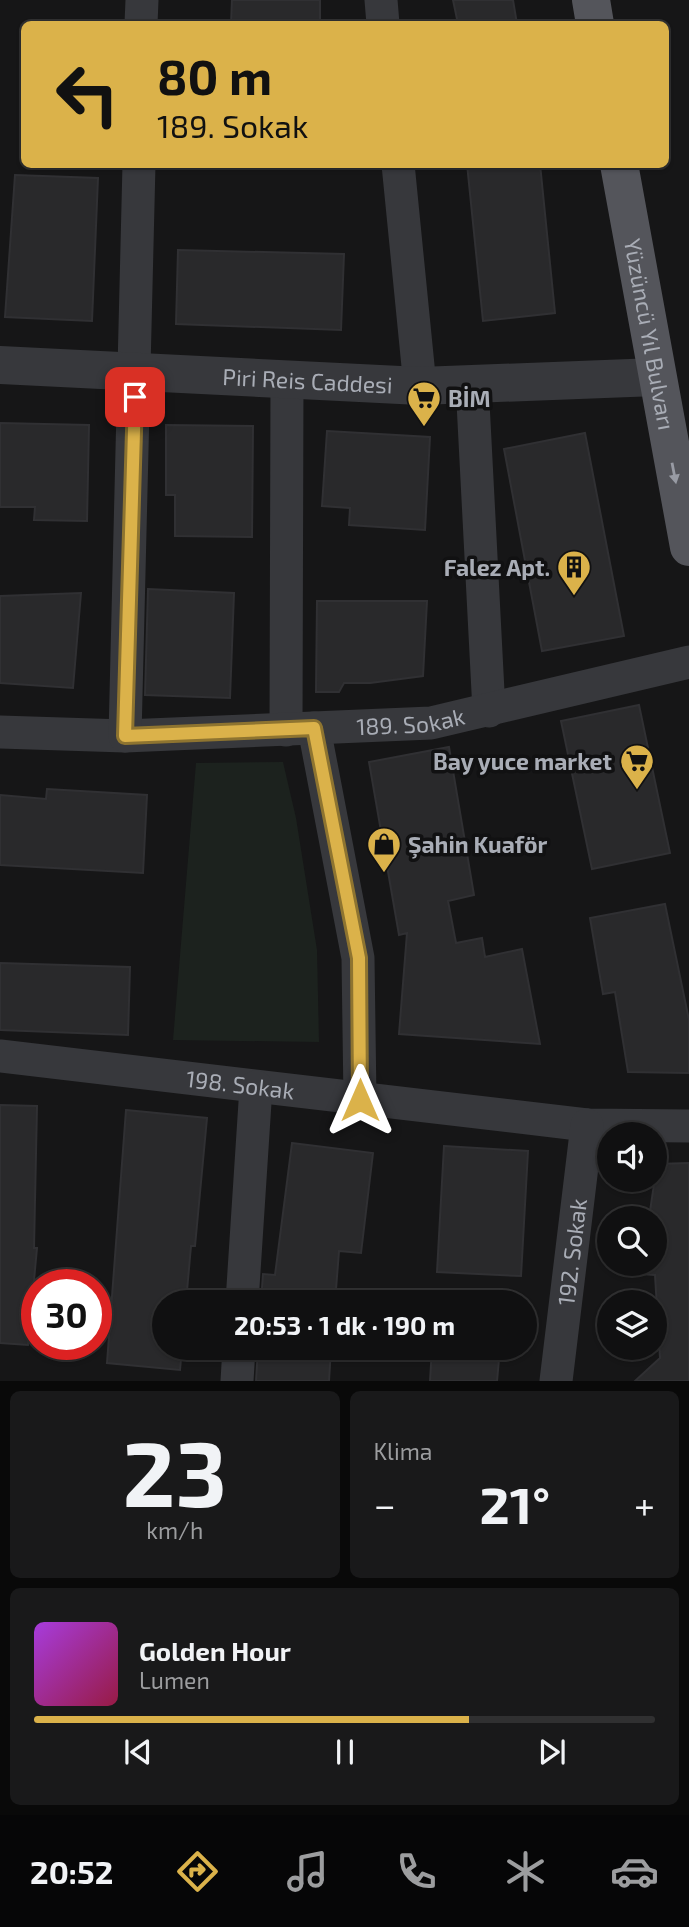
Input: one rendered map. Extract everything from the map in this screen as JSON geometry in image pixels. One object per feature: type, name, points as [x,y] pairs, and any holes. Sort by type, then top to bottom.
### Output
[{"type":"main road","points":[[591,0],[594,21]]},
{"type":"main road","name":"Yüzüncü Yıl Bulvarı","points":[[620,168],[689,547]]},
{"type":"street","points":[[141,21],[142,0]]},
{"type":"street","points":[[381,0],[383,21]]},
{"type":"street","points":[[125,736],[139,168]]},
{"type":"street","points":[[398,168],[421,386]]},
{"type":"street","name":"Piri Reis Caddesi","points":[[0,365],[421,386],[656,377]]},
{"type":"street","points":[[287,379],[300,729],[359,958],[360,1100]]},
{"type":"street","points":[[472,383],[489,711]]},
{"type":"street","name":"189. Sokak","points":[[0,732],[125,736],[430,723],[689,662]]},
{"type":"street","name":"198. Sokak","points":[[0,1056],[587,1125],[689,1126]]},
{"type":"street","points":[[243,1290],[256,1087]]},
{"type":"street","name":"192. Sokak","points":[[556,1381],[587,1125]]},
{"type":"street","points":[[237,1381],[238,1360]]},
{"type":"shaded area","points":[[283,762],[296,818],[317,950],[319,1042],[173,1040],[196,763]]},
{"type":"building","points":[[232,0],[320,0],[320,21],[231,21]]},
{"type":"building","points":[[453,0],[513,0],[516,21],[457,21]]},
{"type":"building","points":[[467,168],[540,168],[555,313],[483,321]]},
{"type":"building","points":[[15,175],[98,178],[92,321],[5,317]]},
{"type":"building","points":[[178,250],[344,254],[341,330],[176,324]]},
{"type":"building","points":[[0,423],[89,425],[87,521],[34,520],[35,507],[0,507]]},
{"type":"building","points":[[166,425],[253,426],[252,537],[175,536],[175,495],[166,495]]},
{"type":"building","points":[[327,431],[430,437],[425,530],[349,525],[350,508],[322,506]]},
{"type":"building","points":[[585,433],[624,636],[542,651],[504,449]]},
{"type":"building","points":[[148,589],[234,593],[230,698],[145,695]]},
{"type":"building","points":[[81,593],[73,688],[0,683],[0,596]]},
{"type":"building","points":[[317,601],[427,601],[423,676],[370,683],[344,683],[339,692],[316,692]]},
{"type":"building","points":[[639,705],[670,853],[592,869],[561,721]]},
{"type":"building","points":[[449,747],[474,895],[448,901],[456,943],[482,938],[485,957],[522,949],[540,1044],[399,1034],[407,933],[399,935],[369,762]]},
{"type":"building","points":[[47,789],[147,795],[143,873],[0,865],[0,795],[46,799]]},
{"type":"building","points":[[665,904],[689,1020],[689,1073],[628,1072],[615,992],[603,994],[590,918]]},
{"type":"building","points":[[0,963],[130,967],[128,1035],[0,1030]]},
{"type":"building","points":[[0,1105],[37,1106],[35,1269],[21,1269],[21,1344],[0,1343]]},
{"type":"building","points":[[126,1110],[207,1118],[195,1246],[191,1246],[187,1290],[152,1290],[152,1360],[181,1360],[180,1370],[107,1363],[107,1360],[112,1360],[112,1296]]},
{"type":"building","points":[[292,1143],[373,1153],[361,1253],[339,1251],[336,1290],[262,1290],[263,1274],[275,1275]]},
{"type":"building","points":[[444,1146],[528,1151],[521,1276],[437,1272]]},
{"type":"building","points":[[689,1163],[689,1381],[635,1381],[658,1360],[667,1360],[667,1290],[656,1290],[655,1276],[667,1276],[667,1206],[651,1206],[653,1192],[667,1192],[667,1164]]},
{"type":"building","points":[[257,1360],[330,1360],[329,1381],[256,1381]]},
{"type":"building","points":[[431,1360],[499,1360],[497,1381],[430,1381]]},
{"type":"place","name":"BİM","points":[[424,428]]},
{"type":"place","name":"Falez Apt.","points":[[574,597]]},
{"type":"place","name":"Bay yuce market","points":[[637,791]]},
{"type":"place","name":"Şahin Kuaför","points":[[384,874]]},
{"type":"route","points":[[135,397],[125,736],[314,728],[359,958],[360,1100]]}]
